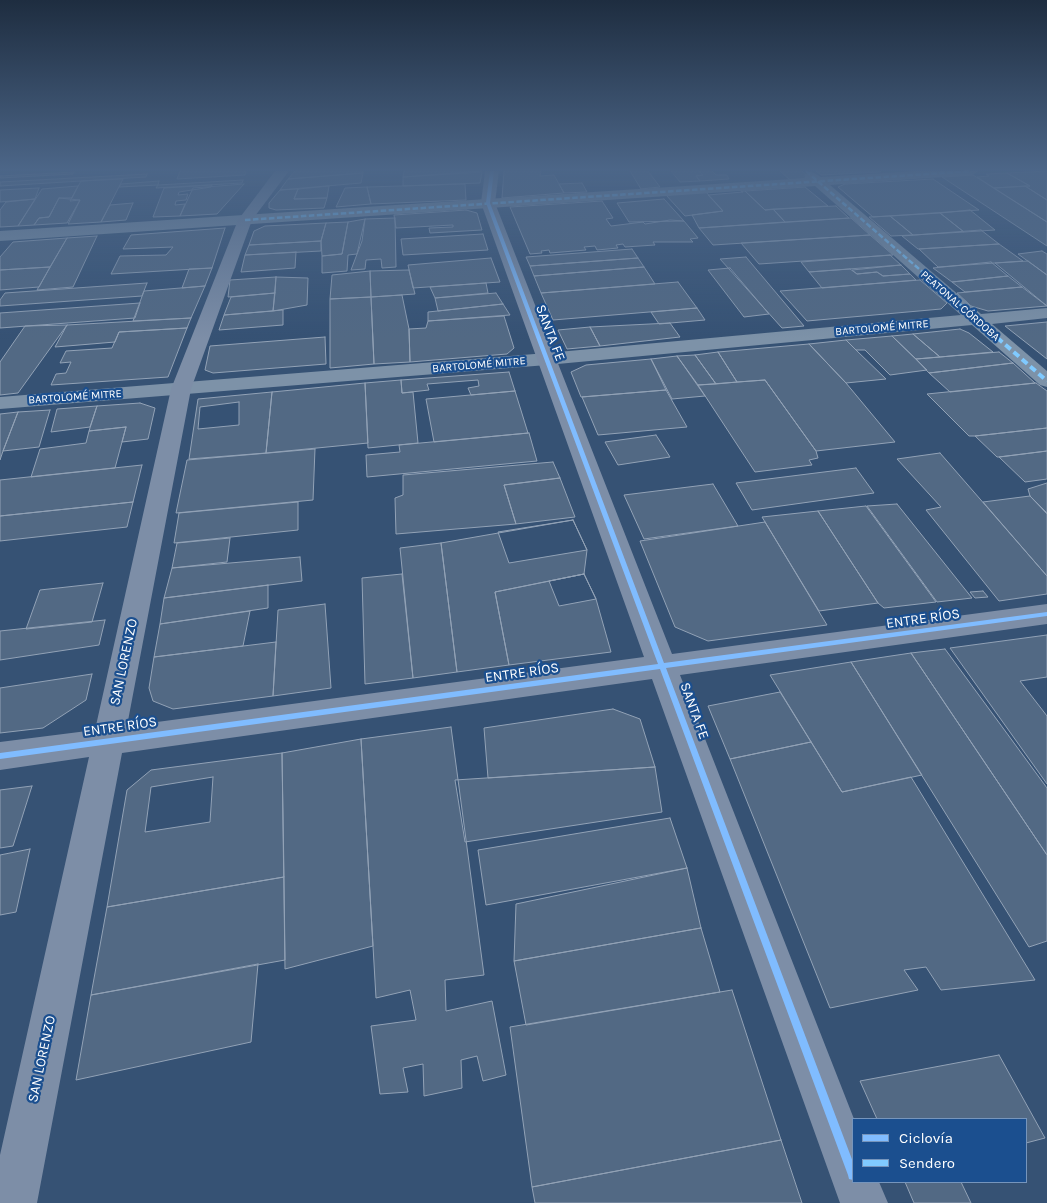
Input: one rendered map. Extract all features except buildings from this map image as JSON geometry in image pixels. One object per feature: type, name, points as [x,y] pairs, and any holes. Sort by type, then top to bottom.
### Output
[{"type":"main road","name":"SAN LORENZO","points":[[13,1203],[181,389],[242,227]]},
{"type":"main road","name":"SANTA FE","points":[[497,227],[664,667],[852,1172]]},
{"type":"main road","name":"ENTRE RÍOS","points":[[0,756],[1047,614]]},
{"type":"main road","points":[[856,1183],[864,1203]]},
{"type":"street","points":[[0,236],[136,227]]},
{"type":"street","name":"PEATONAL CÓRDOBA","points":[[870,227],[1047,381]]},
{"type":"street","name":"BARTOLOMÉ MITRE","points":[[0,403],[547,359],[1047,313]]},
{"type":"marked path","points":[[870,227],[1047,381]]},
{"type":"cycle path","points":[[497,227],[852,1172]]},
{"type":"cycle path","points":[[0,756],[1047,614]]}]
